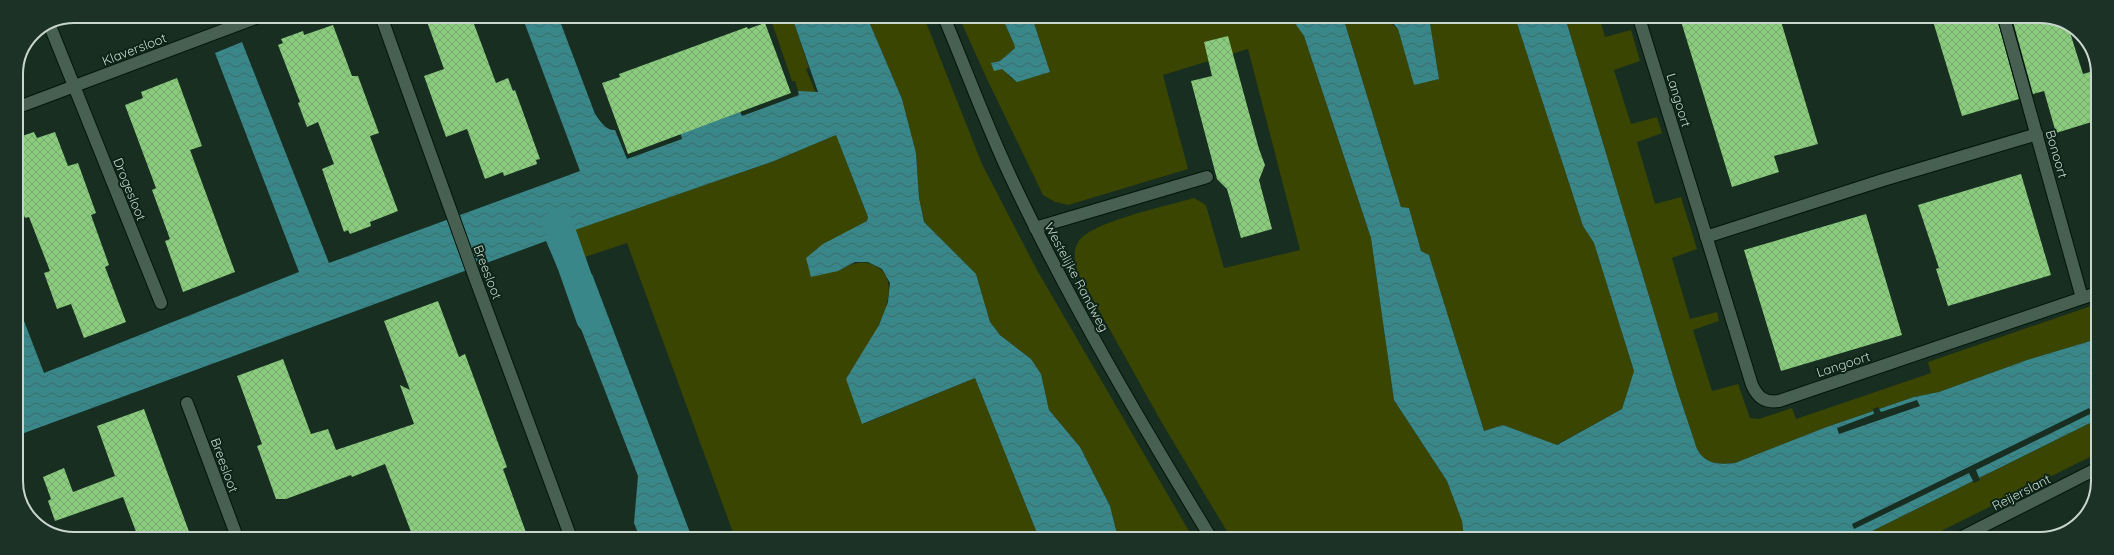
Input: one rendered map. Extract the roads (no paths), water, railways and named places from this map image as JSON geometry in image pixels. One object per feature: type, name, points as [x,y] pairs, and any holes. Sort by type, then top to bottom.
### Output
[{"type":"street","name":"Klaversloot","points":[[23,105],[242,23]]},
{"type":"street","name":"Breesloot","points":[[384,23],[475,278],[569,532]]},
{"type":"street","name":"Westelijke Randweg","points":[[947,23],[1013,182],[1035,228],[1136,413],[1207,532]]},
{"type":"street","name":"Langoort","points":[[1641,23],[1752,385],[1760,397],[1768,402],[1779,400],[1927,351],[2091,295]]},
{"type":"street","name":"Bonoort","points":[[2005,23],[2082,298]]},
{"type":"street","name":"Drogesloot","points":[[51,29],[161,303]]},
{"type":"street","points":[[1706,237],[1883,180],[2037,134]]},
{"type":"street","points":[[1035,228],[1207,177]]},
{"type":"street","name":"Breesloot","points":[[187,403],[235,532]]},
{"type":"street","name":"Reijerslant","points":[[1972,532],[2091,472]]},
{"type":"water","points":[[525,23],[561,23],[595,114],[606,127],[615,130],[627,159],[682,139],[680,132],[740,111],[742,116],[799,95],[798,91],[818,92],[794,23],[870,23],[902,99],[916,153],[919,198],[924,222],[976,274],[990,322],[1000,335],[1031,359],[1041,374],[1049,410],[1080,447],[1110,506],[1116,532],[1037,532],[975,378],[862,424],[846,379],[879,325],[888,302],[890,283],[882,269],[868,262],[855,262],[838,271],[811,277],[806,258],[823,244],[867,221],[868,217],[836,135],[774,161],[575,230],[585,257],[558,269],[546,241],[23,433],[23,318],[44,373],[299,272],[215,53],[242,42],[329,263],[580,171]]},
{"type":"water","points":[[1005,23],[1034,23],[1050,72],[1017,82],[1002,69],[994,71],[991,63],[1000,61],[1015,48]]},
{"type":"water","points":[[1295,23],[1345,23],[1401,207],[1409,208],[1421,251],[1429,255],[1484,431],[1503,425],[1557,445],[1622,409],[1634,371],[1594,243],[1583,226],[1517,23],[1567,23],[1677,389],[1697,449],[1708,461],[1723,464],[1735,463],[1824,428],[1914,397],[1939,392],[2027,360],[2091,341],[2091,422],[1870,532],[1463,532],[1462,521],[1447,481],[1394,400],[1371,238],[1304,36]]},
{"type":"water","points":[[1393,23],[1430,23],[1439,79],[1414,85],[1398,29]]},
{"type":"water","points":[[592,274],[690,532],[638,532],[634,523],[638,476],[564,285]]},
{"type":"waterway","points":[[558,224],[591,318]]}]
